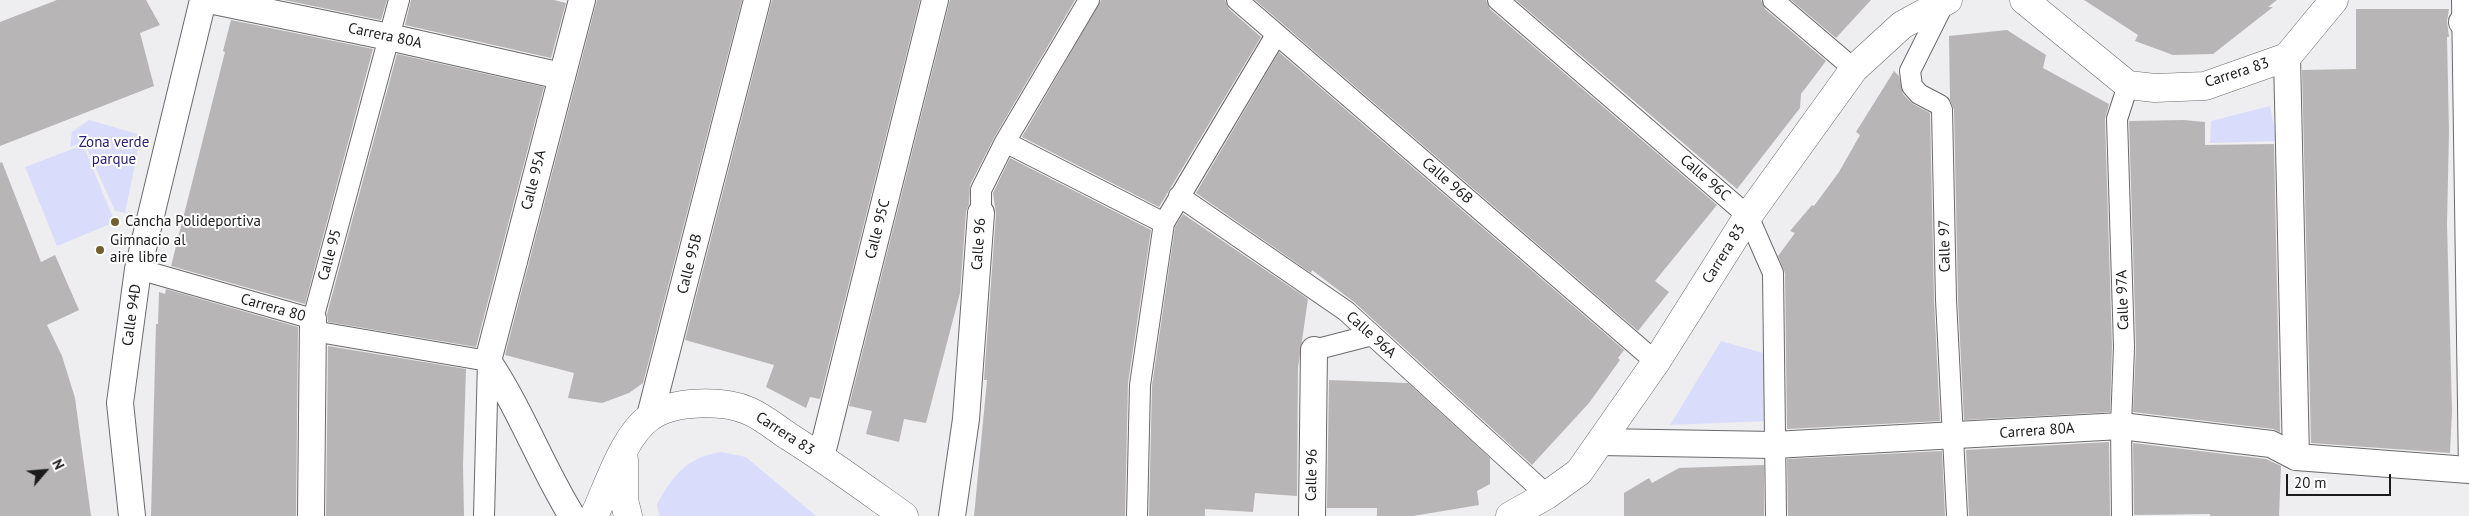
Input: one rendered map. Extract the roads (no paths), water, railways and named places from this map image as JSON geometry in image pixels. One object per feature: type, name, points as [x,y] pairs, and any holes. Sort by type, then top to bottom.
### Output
[{"type":"street","name":"Calle 94D","points":[[132,516],[120,403],[138,269],[203,0]]},
{"type":"street","name":"Carrera 80A","points":[[209,0],[389,37],[561,76]]},
{"type":"street","name":"Calle 95","points":[[311,516],[313,325],[399,0]]},
{"type":"street","name":"Calle 95A","points":[[484,516],[488,361],[582,0]]},
{"type":"street","name":"Calle 95B","points":[[594,516],[624,449],[637,430],[650,416],[757,0]]},
{"type":"street","name":"Calle 95C","points":[[821,457],[935,0]]},
{"type":"street","name":"Calle 96","points":[[952,516],[966,419],[981,190],[1005,142],[1089,0]]},
{"type":"street","name":"Calle 96B","points":[[1237,0],[1656,362]]},
{"type":"street","name":"Calle 96C","points":[[1498,0],[1748,216],[1773,273],[1776,516]]},
{"type":"street","points":[[1773,0],[1854,69]]},
{"type":"street","points":[[2024,0],[2128,85]]},
{"type":"street","name":"Carrera 83","points":[[2128,85],[2156,88],[2205,86],[2287,57],[2334,0]]},
{"type":"street","name":"Carrera 83","points":[[1510,516],[1547,495],[1579,472],[1656,362],[1748,216],[1854,69],[1902,25],[1947,1]]},
{"type":"street","name":"Calle 97","points":[[1947,1],[1910,71],[1912,86],[1919,94],[1940,105],[1942,110],[1946,300],[1957,516]]},
{"type":"street","points":[[2464,16],[2469,471]]},
{"type":"street","points":[[1137,516],[1140,385],[1164,223],[1276,35]]},
{"type":"street","points":[[2287,57],[2296,457]]},
{"type":"street","name":"Calle 97A","points":[[2122,516],[2121,426],[2124,347],[2117,119],[2128,85]]},
{"type":"street","points":[[1005,142],[1164,223]]},
{"type":"street","name":"Calle 96A","points":[[1179,196],[1346,311],[1547,495]]},
{"type":"street","name":"Carrera 80","points":[[138,269],[313,325],[488,361]]},
{"type":"street","name":"Calle 96","points":[[1312,516],[1314,350],[1372,335]]},
{"type":"street","points":[[488,361],[504,384],[557,492],[572,516]]},
{"type":"street","name":"Carrera 83","points":[[650,416],[675,406],[726,403],[750,411],[821,457],[904,516]]},
{"type":"street","name":"Carrera 80A","points":[[1600,442],[1774,445],[2121,426],[2271,444],[2296,457],[2469,471]]},
{"type":"street","points":[[624,449],[624,500],[628,516]]},
{"type":"place","name":"Cancha Polideportiva","points":[[115,222]]},
{"type":"place","name":"Gimnacio al aire libre","points":[[100,250]]},
{"type":"park label","name":"Zona verde parque","points":[[114,152]]}]
